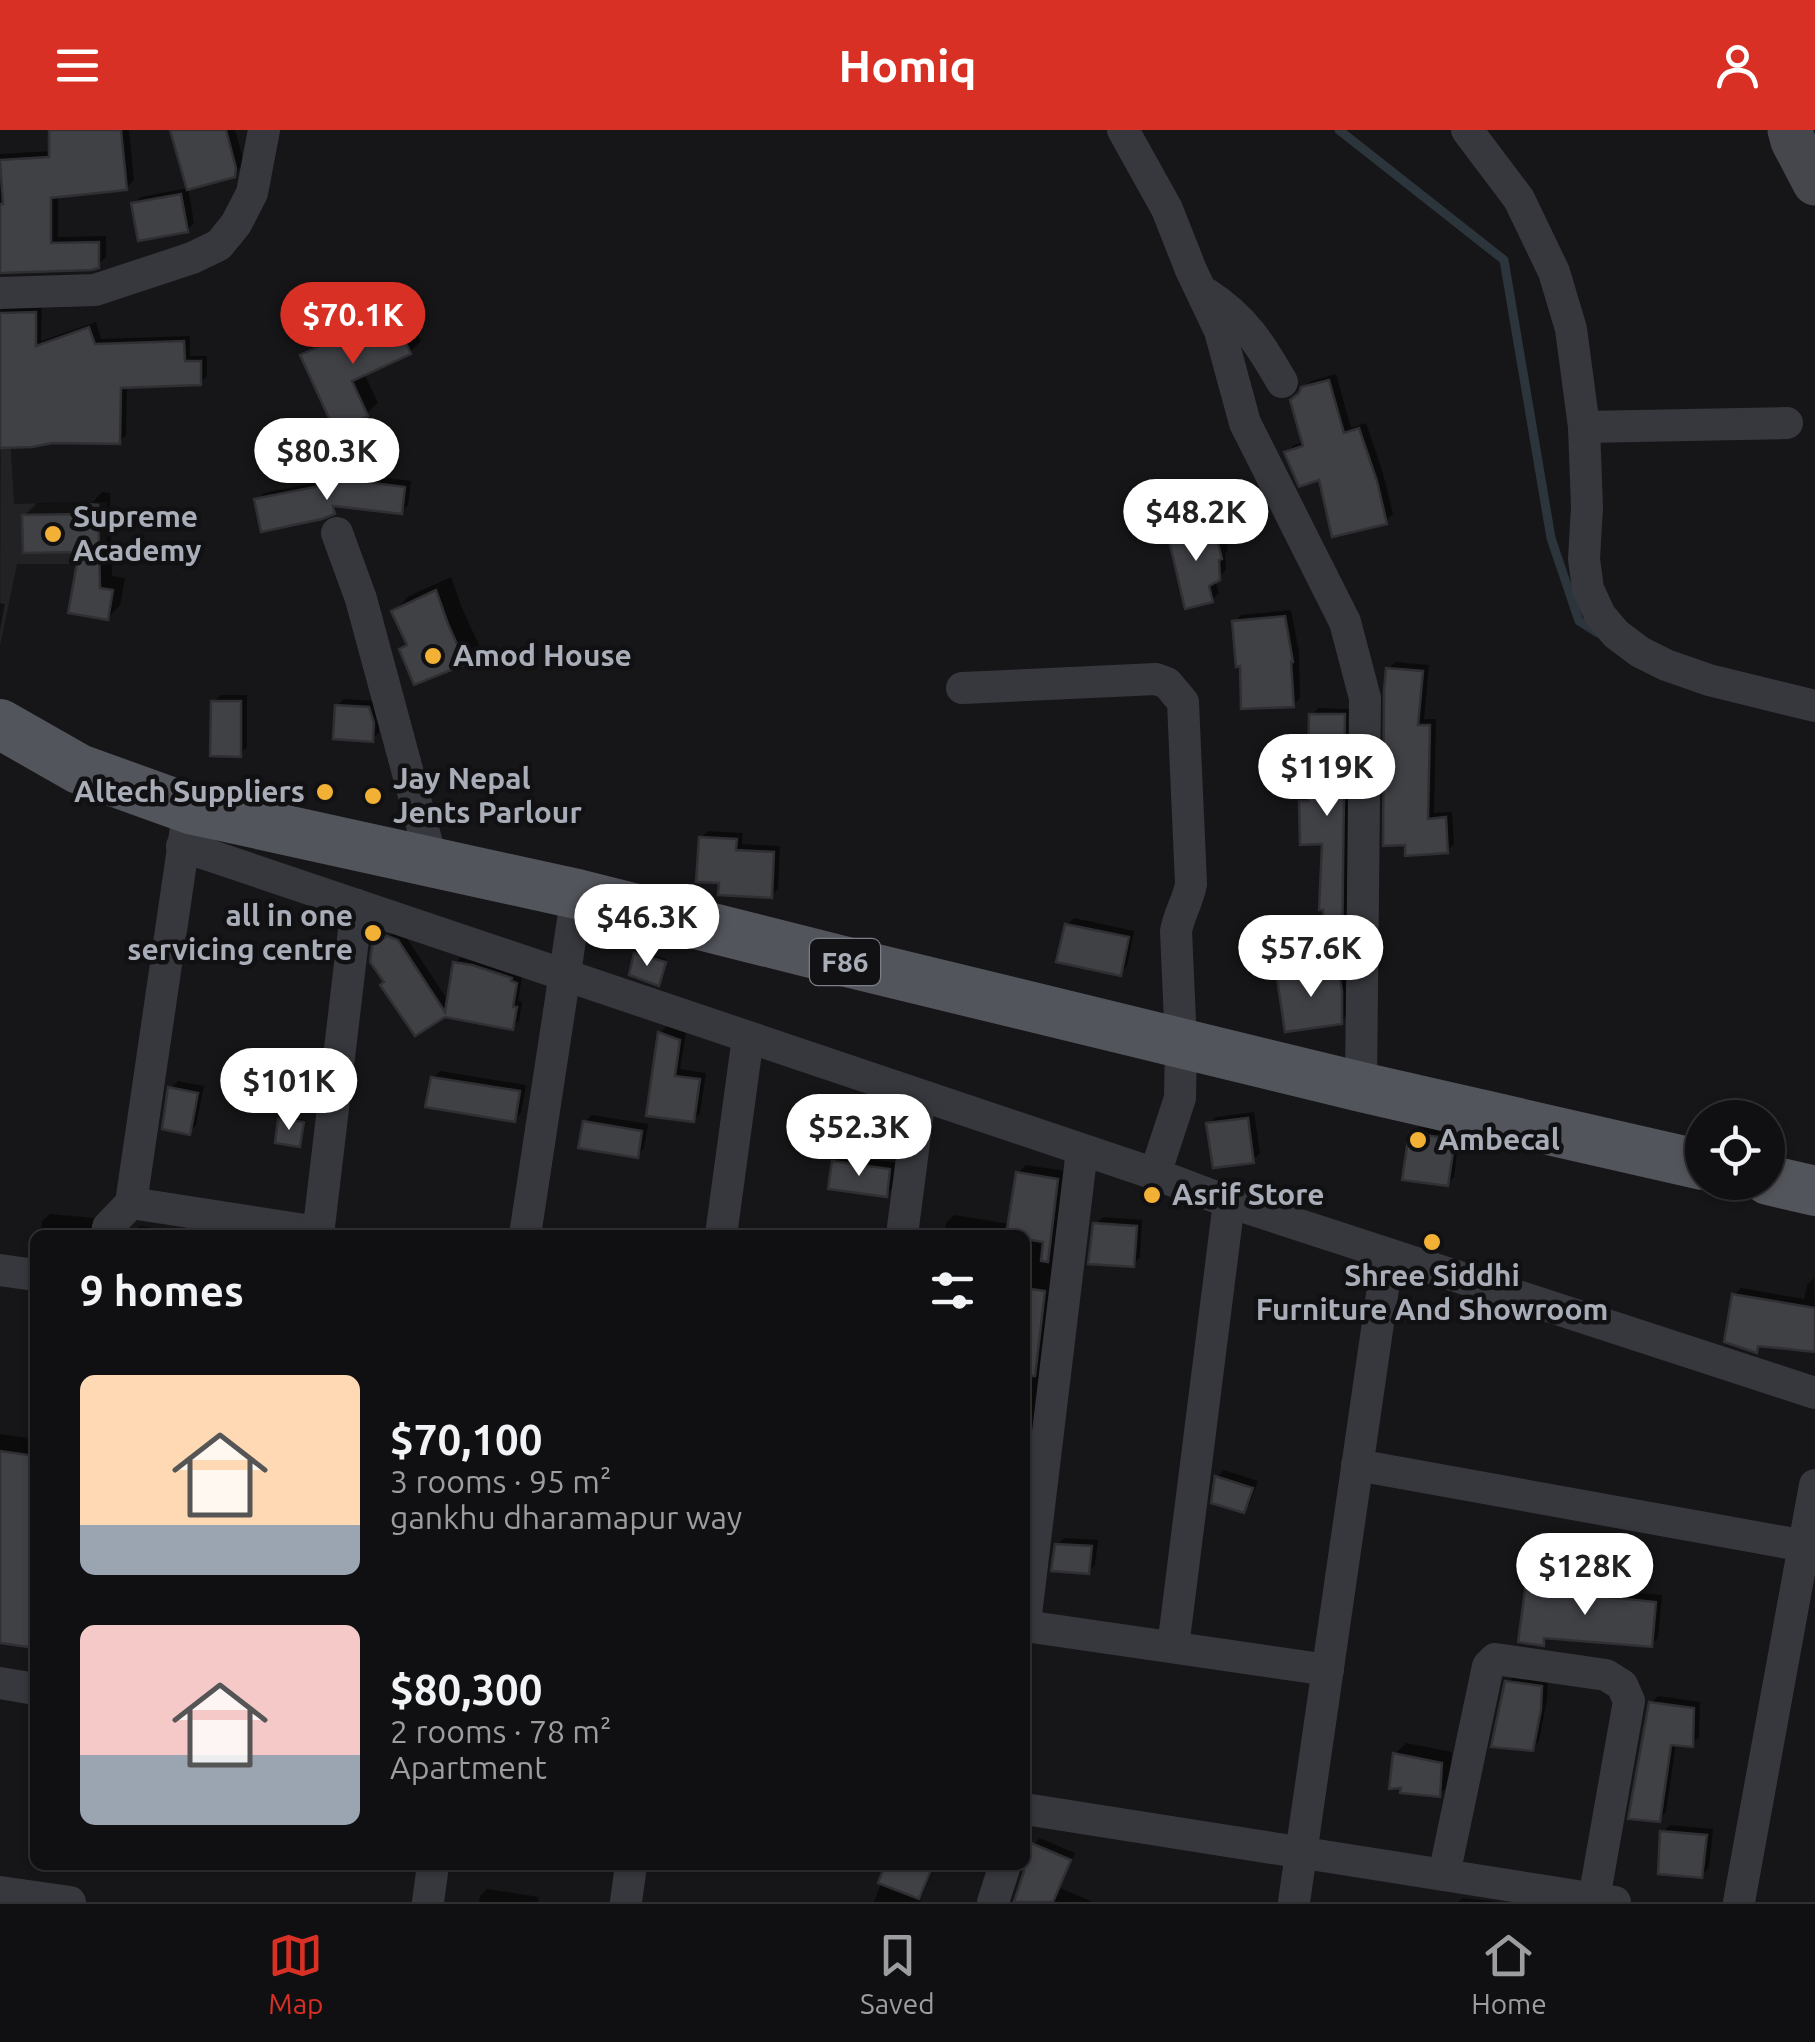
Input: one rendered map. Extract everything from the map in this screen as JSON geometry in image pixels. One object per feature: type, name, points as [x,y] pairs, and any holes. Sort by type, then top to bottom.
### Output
[{"type":"main road","name":"F86","points":[[0,724],[186,828],[432,862],[577,894],[1361,1087],[1685,1161]]},
{"type":"main road","points":[[1785,1184],[1815,1191]]},
{"type":"street","points":[[1123,130],[1167,209],[1220,331],[1246,422],[1345,622],[1365,698],[1361,1087]]},
{"type":"street","points":[[1467,130],[1519,199],[1554,272],[1571,329],[1584,427],[1584,559],[1588,589],[1600,616],[1640,652],[1666,665],[1709,680],[1815,706]]},
{"type":"street","points":[[0,294],[95,290],[192,258],[218,245],[236,224],[252,193],[258,138]]},
{"type":"street","points":[[1203,292],[1227,308],[1257,340],[1282,382]]},
{"type":"street","points":[[1584,427],[1787,424]]},
{"type":"street","points":[[336,533],[361,599],[432,862]]},
{"type":"street","points":[[962,688],[1156,679],[1167,682],[1182,702],[1191,884],[1176,931],[1180,1098],[1156,1174]]},
{"type":"street","points":[[108,1230],[131,1203],[186,828],[357,906],[1230,1202],[1815,1394]]},
{"type":"street","points":[[526,1230],[577,894]]},
{"type":"street","points":[[318,1230],[357,906]]},
{"type":"street","points":[[722,1230],[748,1038]]},
{"type":"street","points":[[903,1230],[920,1096]]},
{"type":"street","points":[[1030,1583],[1082,1150]]},
{"type":"street","points":[[1173,1648],[1230,1202]]},
{"type":"street","points":[[131,1203],[299,1230]]},
{"type":"street","points":[[1294,1902],[1388,1254]]},
{"type":"street","points":[[0,1270],[30,1275]]},
{"type":"street","points":[[1357,1465],[1805,1546]]},
{"type":"street","points":[[1739,1902],[1815,1485]]},
{"type":"street","points":[[1030,1626],[1328,1670]]},
{"type":"street","points":[[1030,1809],[1444,1875],[1517,1894],[1605,1900],[1629,1701],[1622,1685],[1606,1675],[1491,1660],[1444,1875]]},
{"type":"street","points":[[0,1684],[30,1688]]},
{"type":"street","points":[[428,1902],[433,1870]]},
{"type":"street","points":[[626,1902],[630,1870]]},
{"type":"street","points":[[993,1902],[1003,1870]]},
{"type":"street","points":[[0,1892],[70,1902]]},
{"type":"shaded area","name":"Supreme Academy","points":[[1,396],[11,450],[14,504],[107,502],[106,564],[17,564],[0,646]]},
{"type":"building","points":[[49,130],[121,130],[127,190],[51,198],[51,243],[99,242],[99,268],[0,273],[0,160],[49,157]]},
{"type":"building","points":[[170,130],[226,130],[235,177],[187,190]]},
{"type":"building","points":[[181,194],[188,232],[138,241],[131,203]]},
{"type":"building","points":[[36,312],[36,346],[89,327],[95,344],[184,341],[185,361],[201,361],[201,385],[121,388],[120,444],[53,443],[0,448],[0,313]]},
{"type":"building","points":[[392,313],[411,354],[352,381],[368,416],[335,431],[300,355]]},
{"type":"building","points":[[1329,380],[1344,433],[1359,428],[1387,524],[1332,537],[1319,480],[1299,487],[1284,452],[1303,446],[1290,400],[1301,387]]},
{"type":"building","points":[[349,480],[405,487],[402,514],[333,506],[335,514],[322,519],[261,532],[254,499]]},
{"type":"building","points":[[87,504],[98,505],[100,588],[113,590],[108,620],[68,613],[79,552],[23,553],[22,515],[86,514]]},
{"type":"building","points":[[1213,524],[1222,559],[1220,580],[1209,586],[1213,602],[1185,609],[1168,536]]},
{"type":"building","points":[[436,590],[466,664],[414,685],[399,649],[407,645],[391,611]]},
{"type":"building","points":[[1285,616],[1293,662],[1294,707],[1241,709],[1240,666],[1236,667],[1232,621]]},
{"type":"building","points":[[1386,668],[1423,671],[1418,725],[1430,725],[1428,819],[1446,817],[1448,853],[1405,856],[1405,845],[1383,846]]},
{"type":"building","points":[[211,701],[241,701],[241,757],[210,756]]},
{"type":"building","points":[[335,705],[369,707],[374,723],[373,742],[333,739]]},
{"type":"building","points":[[1309,714],[1345,714],[1342,955],[1324,956],[1323,910],[1319,910],[1322,844],[1300,845],[1299,801],[1308,801]]},
{"type":"building","points":[[699,837],[737,839],[736,850],[774,852],[772,898],[718,895],[719,883],[696,882]]},
{"type":"building","points":[[1065,924],[1129,937],[1121,976],[1056,962]]},
{"type":"building","points":[[387,936],[398,940],[445,1012],[453,962],[512,978],[517,983],[513,1030],[445,1017],[415,1036],[380,985],[384,982],[370,962],[372,946]]},
{"type":"building","points":[[634,953],[666,962],[659,986],[629,975]]},
{"type":"building","points":[[1338,968],[1342,1024],[1285,1032],[1277,979]]},
{"type":"building","points":[[658,1032],[680,1040],[675,1076],[700,1079],[694,1122],[646,1116]]},
{"type":"building","points":[[431,1077],[520,1091],[515,1122],[425,1107]]},
{"type":"building","points":[[168,1087],[198,1093],[190,1135],[162,1129]]},
{"type":"building","points":[[1248,1118],[1254,1163],[1213,1168],[1206,1123]]},
{"type":"building","points":[[278,1119],[304,1122],[300,1147],[275,1143]]},
{"type":"building","points":[[583,1121],[642,1131],[638,1158],[578,1148]]},
{"type":"building","points":[[1409,1133],[1455,1139],[1448,1186],[1402,1180]]},
{"type":"building","points":[[832,1161],[890,1169],[887,1197],[828,1189]]},
{"type":"building","points":[[1016,1172],[1058,1179],[1048,1262],[1041,1261],[1043,1242],[1030,1240],[1030,1230],[1007,1230]]},
{"type":"building","points":[[1093,1223],[1137,1226],[1134,1267],[1088,1264]]},
{"type":"building","points":[[1030,1289],[1045,1291],[1035,1376],[1030,1376]]},
{"type":"building","points":[[1732,1294],[1815,1308],[1815,1352],[1758,1346],[1757,1353],[1724,1342]]},
{"type":"building","points":[[0,1451],[30,1455],[30,1647],[0,1643]]},
{"type":"building","points":[[1215,1476],[1253,1488],[1244,1513],[1211,1503]]},
{"type":"building","points":[[1055,1544],[1092,1546],[1089,1574],[1051,1571]]},
{"type":"building","points":[[1526,1583],[1560,1592],[1656,1602],[1652,1647],[1544,1638],[1544,1646],[1518,1642]]},
{"type":"building","points":[[1505,1681],[1542,1686],[1533,1751],[1491,1747]]},
{"type":"building","points":[[1649,1702],[1694,1708],[1693,1747],[1671,1745],[1660,1822],[1628,1819]]},
{"type":"building","points":[[1393,1753],[1442,1763],[1440,1797],[1389,1789]]},
{"type":"building","points":[[1660,1831],[1707,1835],[1702,1878],[1658,1874]]},
{"type":"building","points":[[1030,1846],[1071,1860],[1053,1902],[1014,1902],[1024,1870],[1030,1870]]},
{"type":"building","points":[[883,1870],[931,1870],[919,1899],[878,1883]]},
{"type":"waterway","points":[[1339,130],[1504,260],[1551,538],[1579,621],[1598,633]]},
{"type":"place","name":"Supreme Academy","points":[[53,534]]},
{"type":"place","name":"Amod House","points":[[433,656]]},
{"type":"place","name":"Altech Suppliers","points":[[325,792]]},
{"type":"place","name":"Jay Nepal Jents Parlour","points":[[373,796]]},
{"type":"place","name":"all in one servicing centre","points":[[373,933]]},
{"type":"place","name":"Ambecal","points":[[1418,1140]]},
{"type":"place","name":"Asrif Store","points":[[1152,1195]]},
{"type":"place","name":"Shree Siddhi Furniture And Showroom","points":[[1432,1242]]}]
